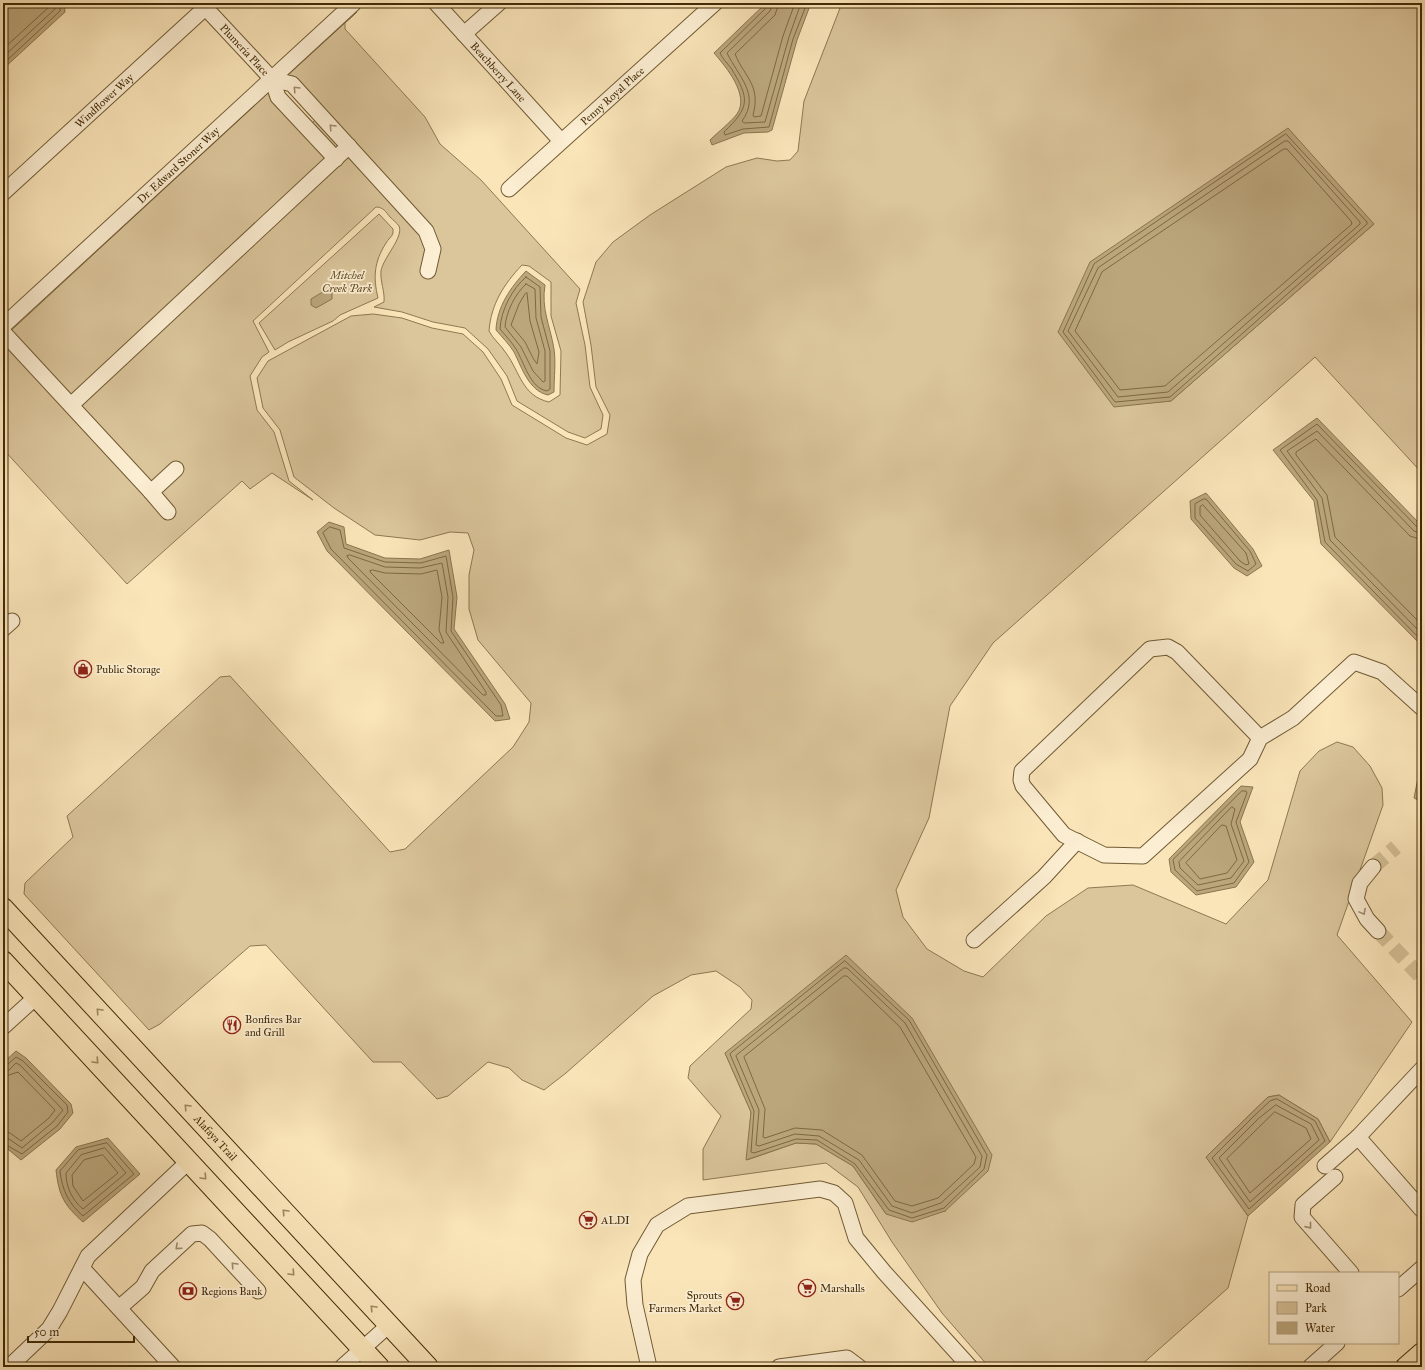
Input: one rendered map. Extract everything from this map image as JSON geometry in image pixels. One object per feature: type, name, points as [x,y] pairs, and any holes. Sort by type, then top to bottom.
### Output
[{"type":"main road","name":"Alafaya Trail","points":[[3,908],[428,1367]]},
{"type":"main road","points":[[3,961],[379,1367]]},
{"type":"main road","points":[[1406,1367],[1422,1353]]},
{"type":"street","name":"Dr. Edward Stoner Way","points":[[3,326],[354,3]]},
{"type":"street","name":"Beachberry Lane","points":[[436,3],[562,141]]},
{"type":"street","points":[[464,34],[499,3]]},
{"type":"street","name":"Penny Royal Place","points":[[509,189],[715,3]]},
{"type":"street","name":"Plumeria Place","points":[[203,6],[272,78]]},
{"type":"street","name":"Windflower Way","points":[[3,193],[203,6]]},
{"type":"street","points":[[272,78],[292,84],[426,231],[433,249],[428,271]]},
{"type":"street","points":[[272,78],[278,97],[336,159]]},
{"type":"street","points":[[301,122],[315,109]]},
{"type":"street","points":[[71,405],[350,146]]},
{"type":"street","points":[[3,332],[168,512]]},
{"type":"street","points":[[151,492],[176,469]]},
{"type":"street","points":[[1260,738],[1177,652],[1168,647],[1150,649],[1022,771],[1021,780],[1023,786],[1064,835],[1104,855],[1144,856],[1250,759],[1260,738],[1293,718],[1354,662],[1382,672],[1422,708]]},
{"type":"street","points":[[974,940],[1044,877],[1077,841]]},
{"type":"street","points":[[1373,867],[1360,884],[1356,899],[1367,919],[1378,931]]},
{"type":"street","points":[[3,1027],[36,997]]},
{"type":"street","points":[[1325,1166],[1358,1137],[1422,1069]]},
{"type":"street","points":[[1358,1137],[1422,1210]]},
{"type":"street","points":[[7,1364],[49,1329],[60,1311],[88,1256],[189,1161]]},
{"type":"street","points":[[1335,1177],[1302,1205],[1302,1217],[1350,1272]]},
{"type":"street","points":[[649,1367],[635,1305],[633,1280],[640,1254],[657,1225],[688,1206],[820,1188],[834,1193],[845,1202],[856,1238],[884,1272],[970,1367]]},
{"type":"street","points":[[119,1308],[143,1287],[152,1271],[192,1234],[202,1233],[210,1239],[258,1291]]},
{"type":"street","points":[[82,1268],[173,1367]]},
{"type":"street","points":[[1399,1288],[1422,1268]]},
{"type":"street","points":[[342,1367],[389,1325]]},
{"type":"street","points":[[1310,1367],[1336,1344]]},
{"type":"street","points":[[779,1367],[847,1358],[858,1367]]},
{"type":"green space","points":[[842,3],[1422,3],[1422,473],[1315,357],[993,643],[950,706],[929,818],[896,890],[903,917],[927,949],[964,971],[983,977],[1046,916],[1088,888],[1133,885],[1226,924],[1268,880],[1300,771],[1319,751],[1337,742],[1353,747],[1370,766],[1382,788],[1383,805],[1337,935],[1412,1022],[1330,1142],[1318,1119],[1279,1095],[1268,1097],[1206,1157],[1248,1216],[1228,1288],[1139,1367],[989,1367],[942,1313],[892,1242],[858,1187],[826,1163],[703,1180],[703,1149],[721,1116],[688,1078],[690,1066],[751,1009],[752,1000],[740,987],[716,971],[691,975],[653,996],[566,1073],[544,1090],[522,1080],[509,1068],[488,1062],[448,1096],[437,1099],[401,1062],[373,1062],[266,945],[250,946],[160,1024],[149,1030],[24,894],[25,883],[73,837],[67,816],[220,677],[230,676],[390,852],[405,849],[513,747],[529,722],[531,703],[478,640],[469,609],[469,575],[474,550],[468,533],[450,532],[420,540],[375,535],[334,508],[294,477],[280,430],[263,408],[257,378],[268,361],[351,316],[373,314],[402,318],[432,328],[463,334],[483,352],[501,379],[512,405],[566,438],[587,445],[607,434],[610,415],[596,387],[591,345],[583,302],[596,262],[613,242],[650,215],[726,167],[757,158],[777,161],[790,160],[798,151],[804,101]],"holes":[[[1374,224],[1171,401],[1114,406]],[[725,1053],[946,1211],[886,1214],[853,1166],[816,1144],[796,1143],[747,1160],[751,1112]]]},
{"type":"green space","points":[[357,12],[345,23],[345,29],[425,117],[440,144],[481,180],[580,289],[576,303],[585,345],[590,387],[603,415],[601,429],[585,438],[568,432],[517,401],[507,376],[488,349],[465,328],[433,322],[402,312],[374,307],[384,302],[381,271],[385,260],[399,236],[400,231],[399,226],[386,212],[381,208],[376,207],[253,321],[269,352],[262,357],[250,376],[257,410],[274,432],[289,481],[313,500],[272,473],[250,489],[242,481],[127,584],[3,449],[3,338],[269,92],[302,132],[326,110],[297,79],[288,75]],"holes":[[[522,265],[529,266],[551,282],[551,316],[561,351],[560,395],[549,402],[540,399],[527,389],[511,360],[489,331],[492,312],[504,287]]]},
{"type":"green space","name":"Mitchel Creek Park","points":[[379,214],[393,229],[393,233],[382,250],[377,263],[375,283],[378,298],[340,315],[333,321],[288,342],[275,350],[259,323]]},
{"type":"water","points":[[3,3],[64,3],[65,12],[3,69]]},
{"type":"water","points":[[766,3],[811,3],[797,40],[772,130],[768,132],[744,133],[712,145],[710,140],[737,114],[741,98],[739,90],[730,73],[714,53]]},
{"type":"water","points":[[1288,128],[1374,224],[1171,401],[1114,407],[1058,332],[1090,262]]},
{"type":"water","points":[[526,271],[545,285],[544,302],[555,359],[554,392],[548,395],[541,393],[531,384],[523,372],[514,352],[496,330],[499,313],[505,298]]},
{"type":"water","points":[[326,290],[332,292],[332,299],[316,308],[311,305],[311,299]]},
{"type":"water","points":[[1317,418],[1422,526],[1422,646],[1321,544],[1314,501],[1273,450]]},
{"type":"water","points":[[1206,493],[1253,549],[1262,566],[1247,576],[1234,568],[1191,519],[1190,501]]},
{"type":"water","points":[[329,522],[344,527],[346,544],[385,558],[420,559],[449,550],[457,597],[454,629],[505,704],[510,719],[495,721],[327,551],[317,532]]},
{"type":"water","points":[[1422,774],[1422,802],[1414,798],[1418,778]]},
{"type":"water","points":[[1241,786],[1253,787],[1240,822],[1254,862],[1236,887],[1196,895],[1171,872],[1169,859]]},
{"type":"water","points":[[846,955],[912,1018],[992,1155],[988,1171],[945,1211],[912,1222],[886,1214],[853,1166],[816,1144],[796,1143],[746,1160],[751,1112],[725,1053]]},
{"type":"water","points":[[16,1051],[26,1058],[71,1104],[73,1113],[60,1129],[21,1160],[3,1145],[3,1063]]},
{"type":"water","points":[[1279,1095],[1318,1119],[1330,1142],[1248,1216],[1206,1157],[1268,1097]]},
{"type":"water","points":[[108,1138],[140,1174],[83,1222],[67,1205],[59,1187],[56,1170],[76,1147]]},
{"type":"tunnel","points":[[1373,867],[1396,847]]},
{"type":"tunnel","points":[[1378,931],[1422,978]]},
{"type":"place","name":"Public Storage","points":[[83,669]]},
{"type":"place","name":"Bonfires Bar and Grill","points":[[232,1025]]},
{"type":"place","name":"ALDI","points":[[588,1220]]},
{"type":"place","name":"Marshalls","points":[[807,1288]]},
{"type":"place","name":"Regions Bank","points":[[188,1291]]},
{"type":"place","name":"Sprouts Farmers Market","points":[[735,1301]]}]
